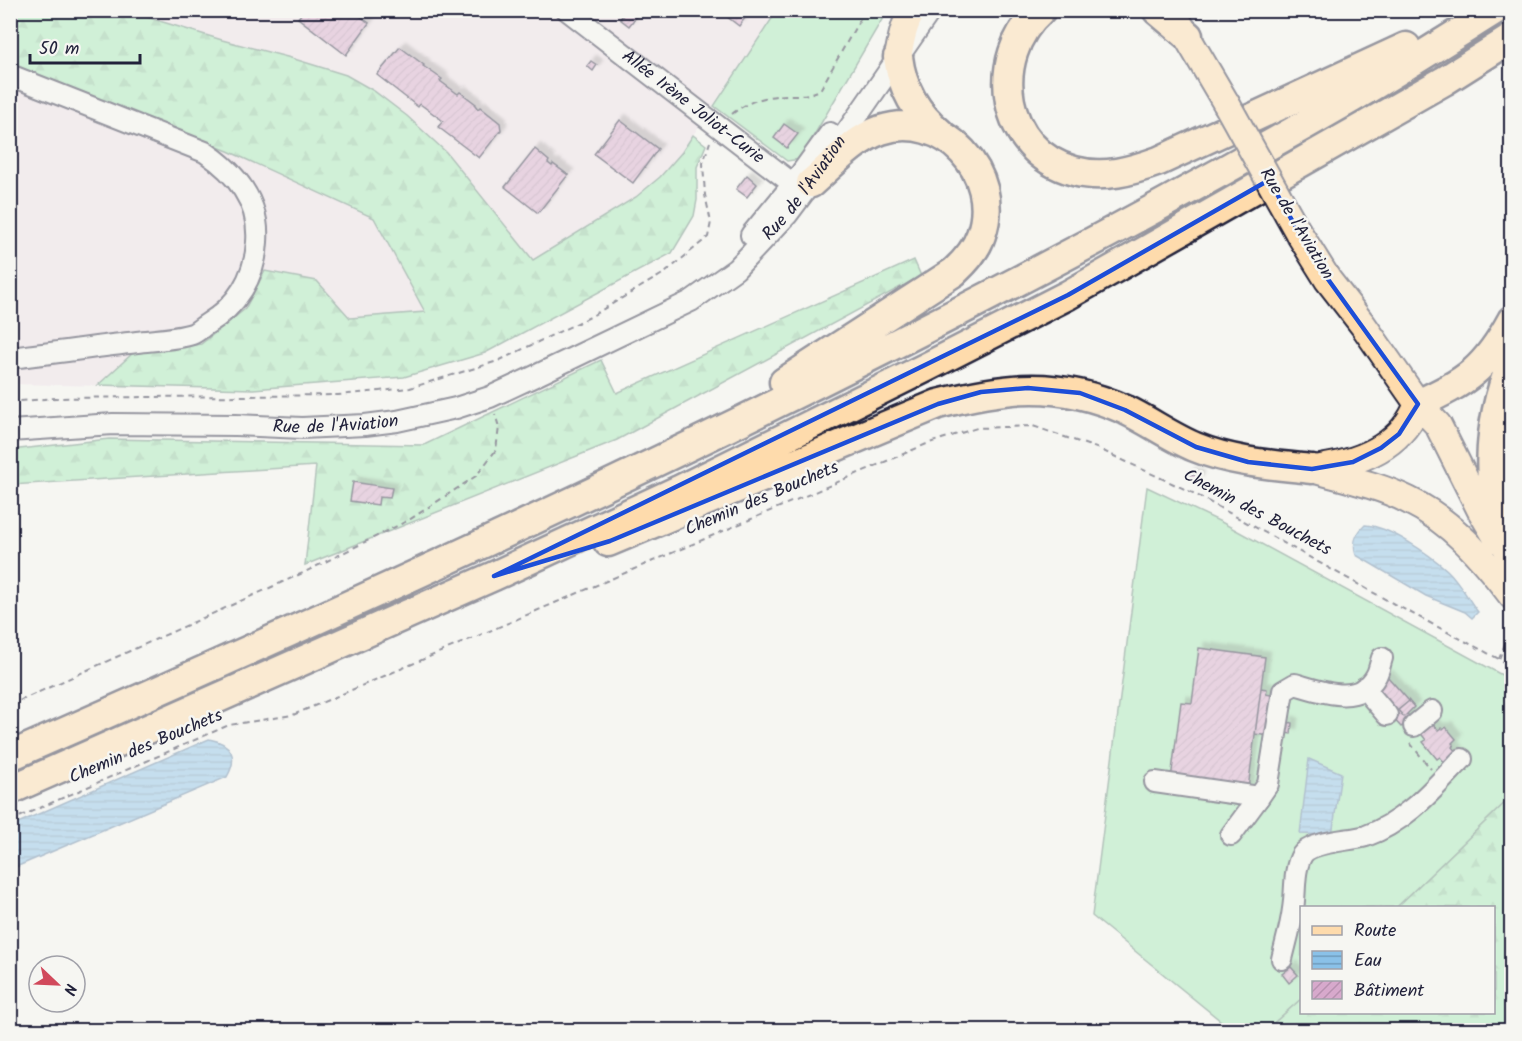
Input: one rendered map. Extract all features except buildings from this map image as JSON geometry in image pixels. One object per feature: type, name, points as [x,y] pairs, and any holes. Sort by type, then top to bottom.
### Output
[{"type":"highway","points":[[1041,10],[1020,34],[1011,57],[1008,89],[1014,119],[1026,138],[1050,160],[1075,172],[1103,175],[1130,171],[1159,161],[1484,10]]},
{"type":"highway","points":[[1157,10],[1182,23]]},
{"type":"highway","points":[[10,756],[486,543],[661,461],[916,335],[1176,198],[1354,97],[1495,10]]},
{"type":"highway","points":[[10,790],[494,576],[679,489],[1068,296],[1444,81],[1512,38]]},
{"type":"highway","points":[[661,461],[954,272],[978,244],[985,224],[986,212],[985,190],[981,177],[971,160],[926,120],[908,94],[898,57]]},
{"type":"highway","points":[[802,184],[855,144],[881,130],[912,127],[941,134]]},
{"type":"highway","points":[[1418,405],[1459,384],[1477,370],[1493,351],[1512,320]]},
{"type":"highway","points":[[1512,362],[1495,411],[1491,458],[1497,509],[1506,547],[1512,560]]},
{"type":"highway","points":[[494,576],[610,541],[938,404],[981,392],[1028,388],[1080,393],[1125,410],[1196,447],[1248,462],[1312,469]]},
{"type":"main road","name":"Rue de l'Aviation","points":[[1171,10],[1182,23],[1317,264],[1363,324],[1418,405],[1438,425],[1481,511],[1512,560]]},
{"type":"main road","points":[[898,57],[901,42],[918,12]]},
{"type":"main road","name":"Rue de l'Aviation","points":[[1418,405],[1426,433],[1512,595]]},
{"type":"main road","points":[[1312,469],[1353,462],[1381,448],[1399,434],[1418,405]]},
{"type":"main road","points":[[1312,469],[1385,491],[1408,500],[1435,516],[1476,552],[1512,595]]},
{"type":"street","name":"Allée Irène Joliot-Curie","points":[[567,10],[720,126],[802,184]]},
{"type":"street","name":"Rue de l'Aviation","points":[[10,431],[123,424],[334,427],[365,425],[417,417],[490,397],[691,301],[736,269],[787,215],[802,184],[848,109],[918,12]]},
{"type":"street","name":"Rue de l'Aviation","points":[[639,325],[698,283],[734,253],[802,184],[898,57]]},
{"type":"street","points":[[10,75],[205,152],[224,165],[249,198],[257,236],[256,256],[248,282],[232,306],[191,334],[10,358]]},
{"type":"street","points":[[1231,835],[1268,784],[1283,691],[1294,684],[1337,696],[1358,692],[1375,677],[1382,658]]},
{"type":"street","points":[[1364,688],[1387,715]]},
{"type":"street","points":[[1414,726],[1432,711]]},
{"type":"street","points":[[1282,958],[1293,910],[1297,864],[1303,853],[1314,846],[1367,836],[1394,822],[1421,801],[1462,759]]},
{"type":"street","points":[[1155,782],[1260,797]]},
{"type":"path","points":[[10,402],[56,398],[338,395],[410,388],[498,361],[590,317],[666,272],[708,237],[711,222],[705,195],[703,163],[711,139],[726,118],[741,106],[757,99],[789,95],[807,96],[820,90],[865,10]]},
{"type":"path","points":[[10,705],[305,572],[409,520],[476,476],[496,450],[499,427],[490,397]]},
{"type":"path","name":"Chemin des Bouchets","points":[[10,821],[229,725],[293,715],[928,443],[977,428],[1033,426],[1099,449],[1195,494],[1512,668]]},
{"type":"path","points":[[1499,659],[1507,639],[1512,635]]},
{"type":"path","points":[[1387,715],[1441,780]]},
{"type":"highlighted area","points":[[1269,180],[1317,264],[1418,404],[1399,434],[1381,448],[1353,462],[1312,469],[1248,462],[1196,447],[1125,410],[1080,393],[1028,388],[981,392],[938,404],[610,541],[494,576],[1068,295]]},
{"type":"shaded area","points":[[10,11],[777,11],[693,135],[706,145],[697,167],[697,200],[694,216],[672,253],[485,353],[404,377],[253,389],[11,384]]},
{"type":"green space","points":[[10,11],[132,11],[222,40],[346,75],[374,91],[407,116],[446,152],[533,260],[636,197],[660,177],[682,152],[693,135],[706,145],[697,167],[697,200],[694,216],[672,253],[485,353],[404,377],[253,389],[98,385],[133,353],[201,344],[245,309],[265,271],[317,281],[350,318],[425,312],[374,218],[228,151],[11,68]]},
{"type":"green space","points":[[777,11],[887,11],[800,159],[787,161],[714,106]]},
{"type":"green space","points":[[914,260],[921,276],[617,440],[305,565],[316,466],[11,485],[11,450],[109,439],[424,445],[601,360],[617,393]]},
{"type":"green space","points":[[1147,487],[1223,523],[1511,680],[1511,797],[1398,906],[1300,906],[1300,1000],[1266,1030],[1232,1030],[1092,916]]},
{"type":"green space","points":[[1511,797],[1511,1030],[1266,1030],[1300,1000],[1300,1014],[1495,1014],[1495,906],[1398,906]]},
{"type":"water","points":[[1365,525],[1397,535],[1447,570],[1456,579],[1478,612],[1472,618],[1465,612],[1426,596],[1356,555],[1355,539]]},
{"type":"water","points":[[209,739],[223,744],[231,752],[231,770],[227,777],[11,869],[11,826]]},
{"type":"water","points":[[1309,759],[1341,773],[1332,835],[1300,834]]}]
